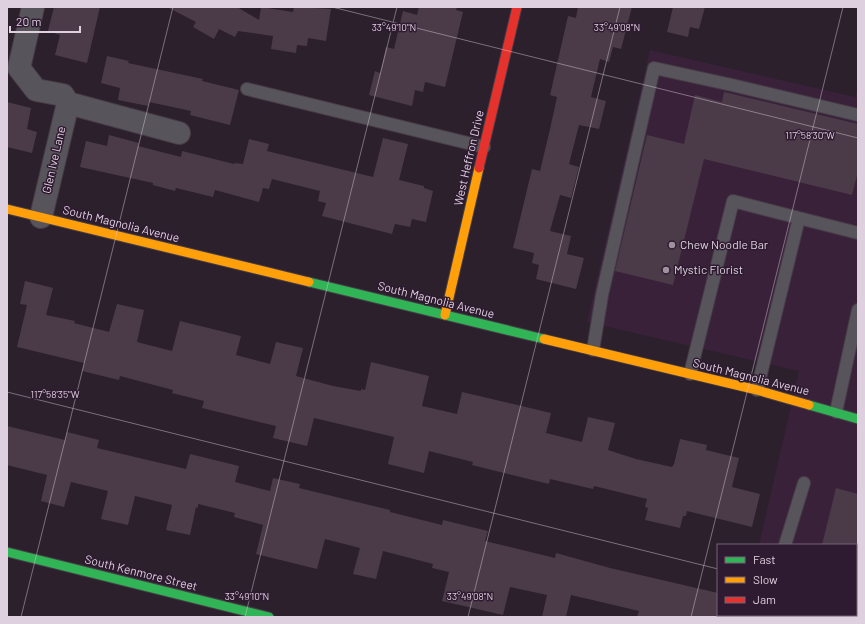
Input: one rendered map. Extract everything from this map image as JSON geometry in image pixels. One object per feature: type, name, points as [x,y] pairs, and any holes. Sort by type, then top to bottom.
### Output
[{"type":"main road","name":"West Heffron Drive","points":[[445,315],[517,7]]},
{"type":"main road","name":"South Magnolia Avenue","points":[[7,209],[757,390],[858,419]]},
{"type":"main road","name":"South Kenmore Street","points":[[7,552],[269,617]]},
{"type":"street","points":[[33,7],[19,68],[36,90],[63,95],[68,103],[179,133]]},
{"type":"street","name":"Glen Ive Lane","points":[[41,218],[68,103]]},
{"type":"lane","points":[[593,350],[602,295],[654,68],[858,115]]},
{"type":"lane","points":[[247,89],[484,147]]},
{"type":"lane","points":[[690,374],[733,201],[858,233]]},
{"type":"lane","points":[[757,390],[799,218]]},
{"type":"lane","points":[[836,412],[858,310]]},
{"type":"lane","points":[[785,544],[804,484]]},
{"type":"shaded area","points":[[650,50],[855,97],[858,85],[858,590],[857,544],[759,544],[799,371],[587,322]]},
{"type":"building","points":[[54,7],[100,7],[87,63],[55,55],[60,35],[48,31]]},
{"type":"building","points":[[167,7],[237,7],[259,20],[261,7],[293,12],[294,7],[331,9],[326,41],[308,38],[307,46],[297,45],[296,53],[271,49],[273,36],[238,31],[235,37],[219,29],[214,39],[193,27],[196,22]]},
{"type":"building","points":[[419,7],[457,7],[456,10],[463,12],[445,87],[425,82],[423,92],[415,90],[412,106],[369,95],[375,71],[380,73],[386,47],[394,49],[403,11],[417,15]]},
{"type":"building","points":[[578,7],[632,7],[621,49],[613,47],[609,62],[600,59],[591,97],[606,101],[599,129],[579,125],[569,164],[579,167],[571,198],[560,195],[550,231],[571,236],[567,254],[584,258],[576,289],[536,279],[539,265],[532,263],[534,253],[513,248],[532,169],[540,171],[550,129],[557,97],[550,95],[568,16],[576,18]]},
{"type":"building","points":[[673,7],[705,7],[699,29],[690,27],[688,37],[667,32]]},
{"type":"building","points":[[107,56],[129,61],[128,63],[203,79],[202,81],[239,90],[230,125],[190,115],[191,111],[149,102],[148,106],[118,100],[120,88],[101,83]]},
{"type":"building","points":[[724,92],[858,124],[858,172],[852,195],[704,159],[673,285],[615,271],[647,135],[684,144],[695,95],[722,102]]},
{"type":"building","points":[[7,102],[31,108],[27,129],[37,132],[32,153],[7,147]]},
{"type":"building","points":[[109,135],[139,143],[138,146],[181,157],[182,151],[234,164],[243,164],[249,139],[269,144],[267,151],[373,177],[383,138],[408,144],[399,180],[424,186],[424,188],[433,191],[426,222],[412,219],[410,227],[395,224],[392,234],[322,216],[326,203],[318,201],[320,191],[272,179],[269,189],[263,188],[259,202],[215,190],[213,197],[176,188],[175,191],[153,185],[153,183],[80,167],[86,141],[107,146]]},
{"type":"building","points":[[25,281],[53,288],[46,315],[75,321],[74,323],[109,332],[117,304],[144,310],[137,342],[172,351],[180,321],[241,336],[236,355],[270,364],[276,342],[303,348],[296,376],[333,386],[361,391],[361,389],[365,390],[371,362],[429,376],[422,406],[457,414],[462,392],[551,413],[546,433],[582,442],[588,417],[615,423],[608,450],[636,459],[672,467],[680,439],[707,445],[706,450],[739,458],[732,487],[760,494],[752,527],[687,511],[686,516],[683,516],[680,528],[645,520],[648,508],[645,507],[647,499],[594,486],[593,489],[550,479],[549,484],[472,465],[473,462],[429,451],[424,473],[388,464],[394,437],[314,418],[307,446],[273,438],[276,426],[202,408],[204,401],[172,393],[173,390],[120,376],[119,380],[82,371],[84,363],[17,347],[27,305],[20,304]]},
{"type":"building","points":[[7,426],[65,440],[67,432],[99,440],[97,448],[186,469],[190,454],[239,466],[235,482],[270,491],[273,478],[300,484],[299,488],[390,510],[390,512],[442,525],[443,520],[488,531],[485,541],[555,558],[556,553],[610,568],[717,593],[718,617],[637,617],[639,611],[571,595],[566,617],[542,617],[547,595],[510,587],[503,615],[442,601],[449,572],[432,568],[433,564],[383,551],[376,579],[353,574],[360,548],[325,539],[317,569],[256,554],[263,525],[234,517],[235,513],[198,504],[190,535],[166,530],[172,505],[135,496],[128,525],[101,519],[108,491],[71,482],[64,507],[41,501],[47,475],[7,465]]},
{"type":"building","points":[[836,488],[858,494],[858,545],[822,544]]},
{"type":"traffic: fast","points":[[309,282],[544,339]]},
{"type":"traffic: fast","points":[[809,405],[858,419]]},
{"type":"traffic: fast","points":[[7,552],[269,617]]},
{"type":"traffic: slow","points":[[445,315],[479,168]]},
{"type":"traffic: slow","points":[[7,209],[309,282]]},
{"type":"traffic: slow","points":[[544,339],[757,390],[809,405]]},
{"type":"traffic: jam","points":[[479,168],[517,7]]},
{"type":"place","name":"Chew Noodle Bar","points":[[672,245]]},
{"type":"place","name":"Mystic Florist","points":[[666,270]]}]
